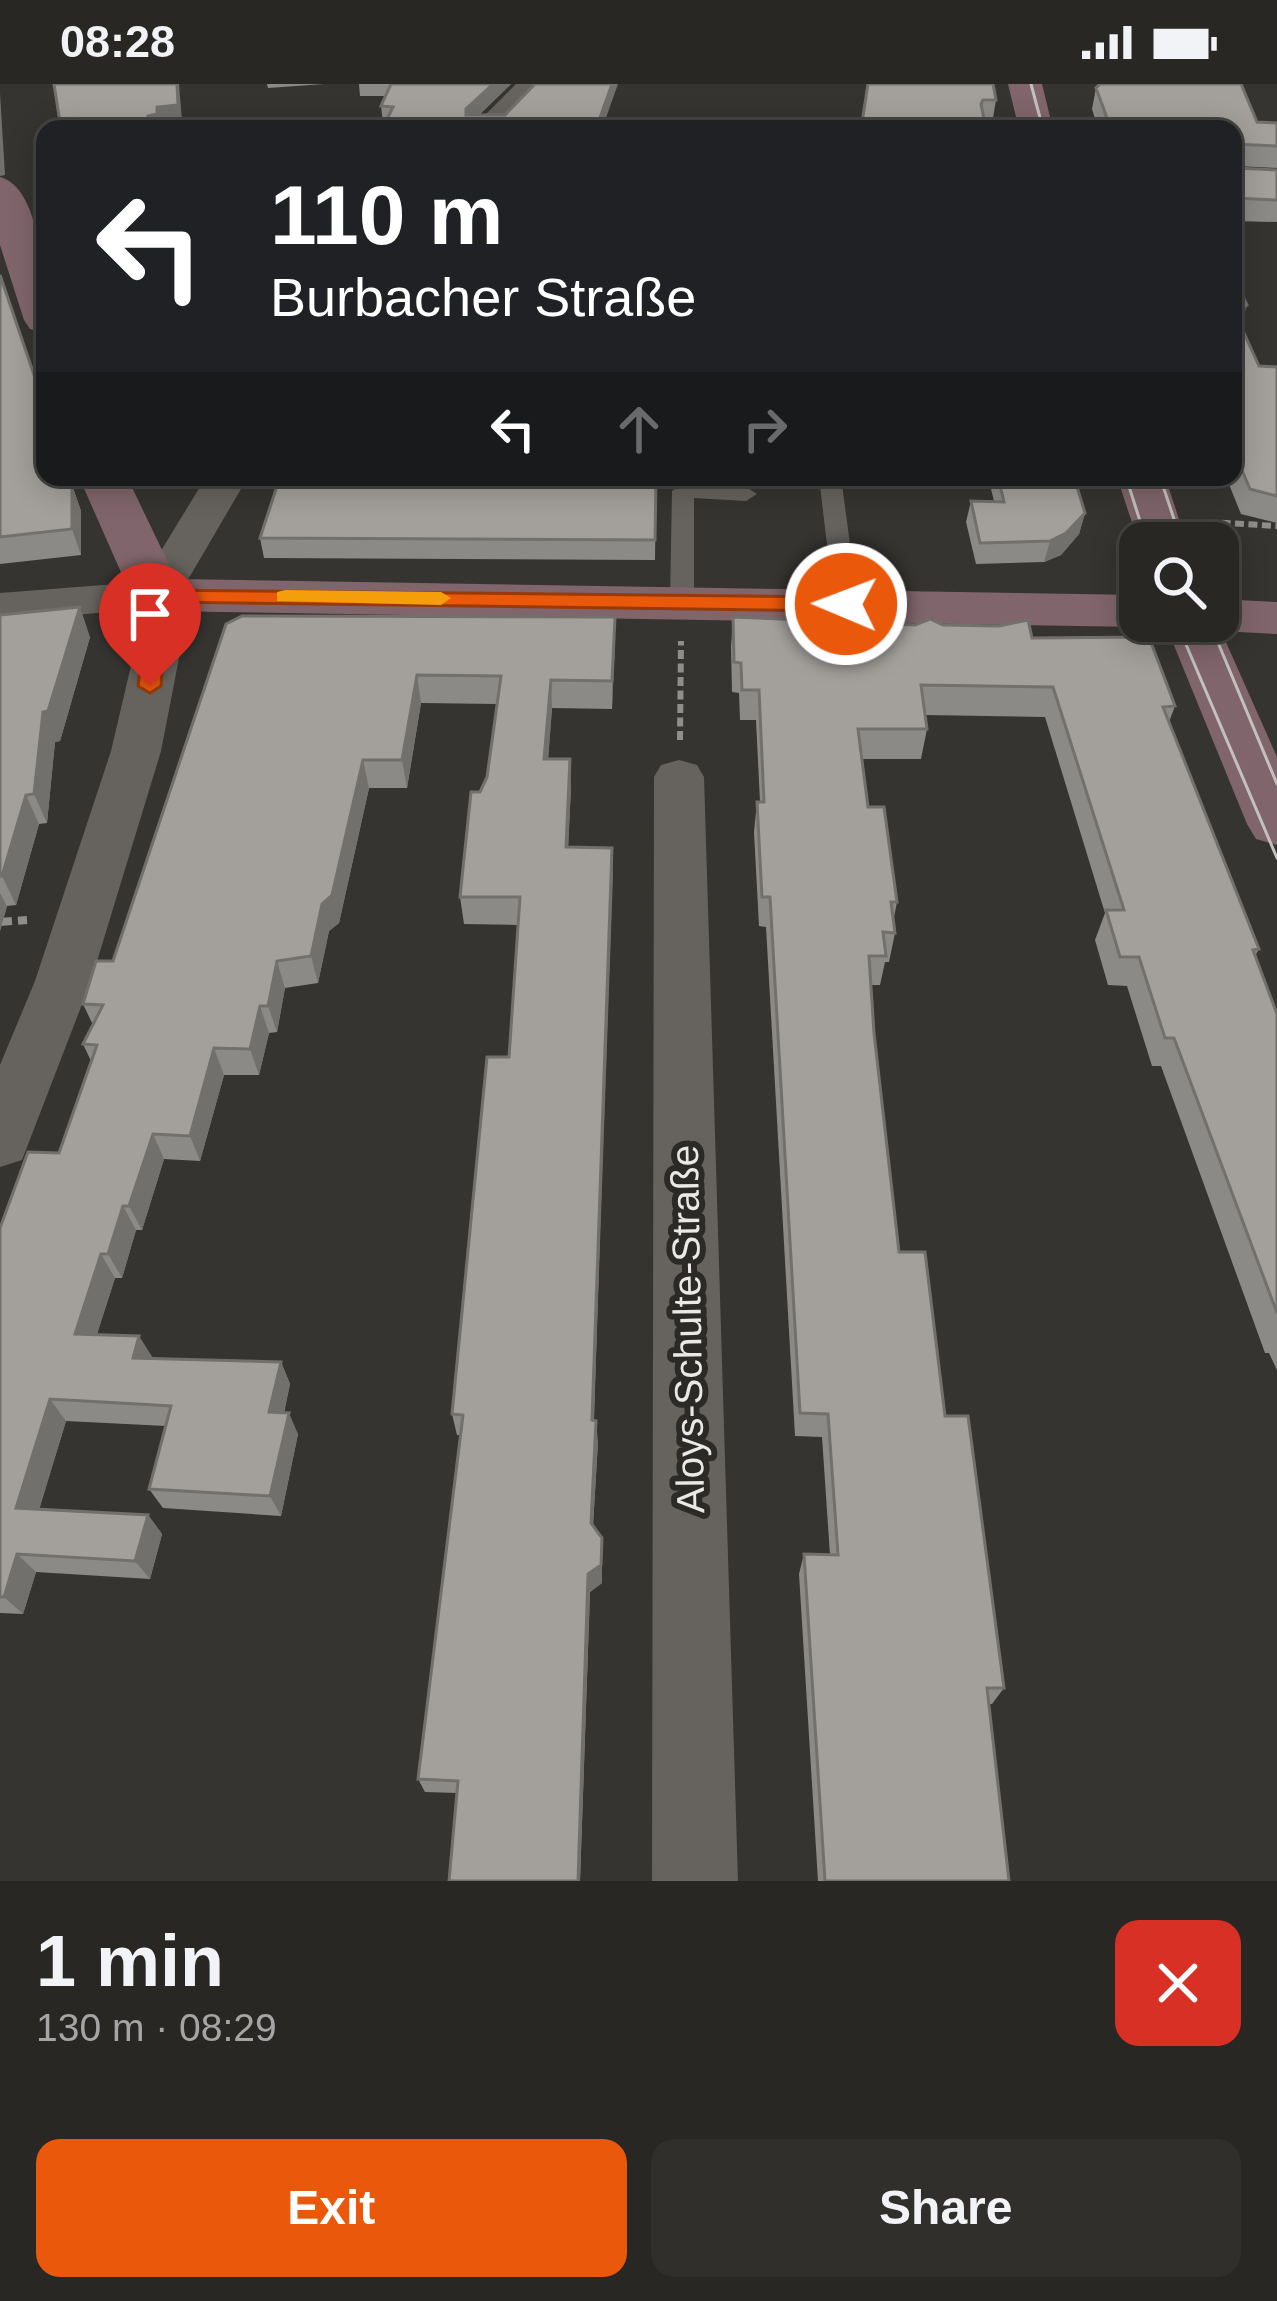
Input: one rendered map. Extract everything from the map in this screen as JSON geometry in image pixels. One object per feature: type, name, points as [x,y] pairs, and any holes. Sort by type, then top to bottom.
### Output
[{"type":"street","points":[[495,120],[533,84]]},
{"type":"street","points":[[1025,84],[1034,120]]},
{"type":"street","points":[[0,188],[36,294]]},
{"type":"street","points":[[0,1141],[63,981],[136,751],[157,652],[158,595],[107,486]]},
{"type":"street","points":[[158,595],[222,486]]},
{"type":"street","points":[[1148,486],[1175,522]]},
{"type":"street","points":[[0,607],[158,595],[1119,610]]},
{"type":"street","points":[[1239,616],[1277,618]]},
{"type":"street","points":[[1199,642],[1277,824]]},
{"type":"street","name":"Aloys-Schulte-Straße","points":[[680,777],[695,1881]]},
{"type":"lane","points":[[831,486],[846,604]]},
{"type":"lane","points":[[682,601],[683,491],[746,494]]},
{"type":"path","points":[[1239,528],[1277,526]]},
{"type":"path","points":[[680,777],[682,601]]},
{"type":"building","points":[[54,84],[177,84],[178,105],[157,107],[157,114],[146,120],[60,120]]},
{"type":"building","points":[[391,84],[493,84],[466,109],[466,115],[505,115],[535,84],[612,84],[599,120],[386,120],[393,107],[381,106]]},
{"type":"building","points":[[868,84],[993,84],[996,100],[981,104],[984,120],[862,120]]},
{"type":"building","points":[[1100,84],[1241,84],[1257,122],[1277,123],[1277,146],[1242,144],[1242,120],[1108,120],[1096,88]]},
{"type":"building","points":[[1242,168],[1277,170],[1277,200],[1242,198]]},
{"type":"building","points":[[0,275],[36,381],[36,486],[72,486],[72,529],[0,537]]},
{"type":"building","points":[[1242,328],[1259,366],[1277,367],[1277,496],[1250,489],[1242,470]]},
{"type":"building","points":[[277,486],[656,486],[655,540],[260,538]]},
{"type":"building","points":[[1000,486],[1077,486],[1085,513],[1066,533],[1050,541],[980,543],[971,501],[1004,502]]},
{"type":"building","points":[[80,607],[48,711],[43,712],[34,794],[26,795],[0,876],[0,615]]},
{"type":"building","points":[[242,616],[615,617],[612,681],[551,680],[544,759],[570,759],[566,847],[612,848],[592,1420],[596,1421],[591,1523],[602,1538],[601,1565],[588,1574],[578,1881],[449,1881],[458,1781],[418,1779],[463,1415],[452,1414],[487,1057],[509,1057],[520,897],[460,897],[471,792],[480,792],[487,777],[501,676],[417,675],[402,760],[363,760],[332,895],[322,904],[311,956],[277,961],[268,1006],[260,1006],[250,1049],[214,1048],[190,1136],[153,1134],[129,1206],[123,1206],[108,1254],[101,1254],[75,1334],[139,1336],[133,1358],[281,1362],[269,1412],[289,1413],[270,1496],[149,1489],[171,1406],[50,1399],[16,1508],[148,1515],[135,1561],[17,1554],[4,1597],[0,1597],[0,1228],[28,1152],[59,1153],[97,1045],[83,1044],[103,1005],[83,1004],[96,961],[113,961],[226,624]]},
{"type":"building","points":[[733,617],[915,625],[930,619],[943,625],[999,626],[1028,620],[1032,638],[1119,637],[1119,642],[1151,642],[1175,706],[1163,707],[1259,949],[1253,950],[1277,1014],[1277,1313],[1174,1038],[1165,1038],[1139,957],[1120,957],[1106,910],[1124,910],[1053,687],[921,685],[927,729],[858,729],[868,807],[884,807],[897,902],[891,902],[895,933],[883,932],[886,956],[869,956],[899,1252],[925,1252],[945,1416],[968,1416],[1004,1688],[987,1688],[1009,1881],[825,1881],[804,1554],[838,1555],[828,1414],[800,1413],[770,897],[762,897],[757,802],[764,802],[759,690],[742,690],[741,663],[734,662]]},
{"type":"tram line","points":[[1031,84],[1041,120]]},
{"type":"tram line","points":[[1129,486],[1140,522]]},
{"type":"tram line","points":[[1163,486],[1175,522]]},
{"type":"tram line","points":[[1185,642],[1277,858]]},
{"type":"tram line","points":[[1218,642],[1277,784]]},
{"type":"slow traffic","points":[[285,596],[441,598]]},
{"type":"route","points":[[150,686],[157,652],[158,595],[846,604]]}]
